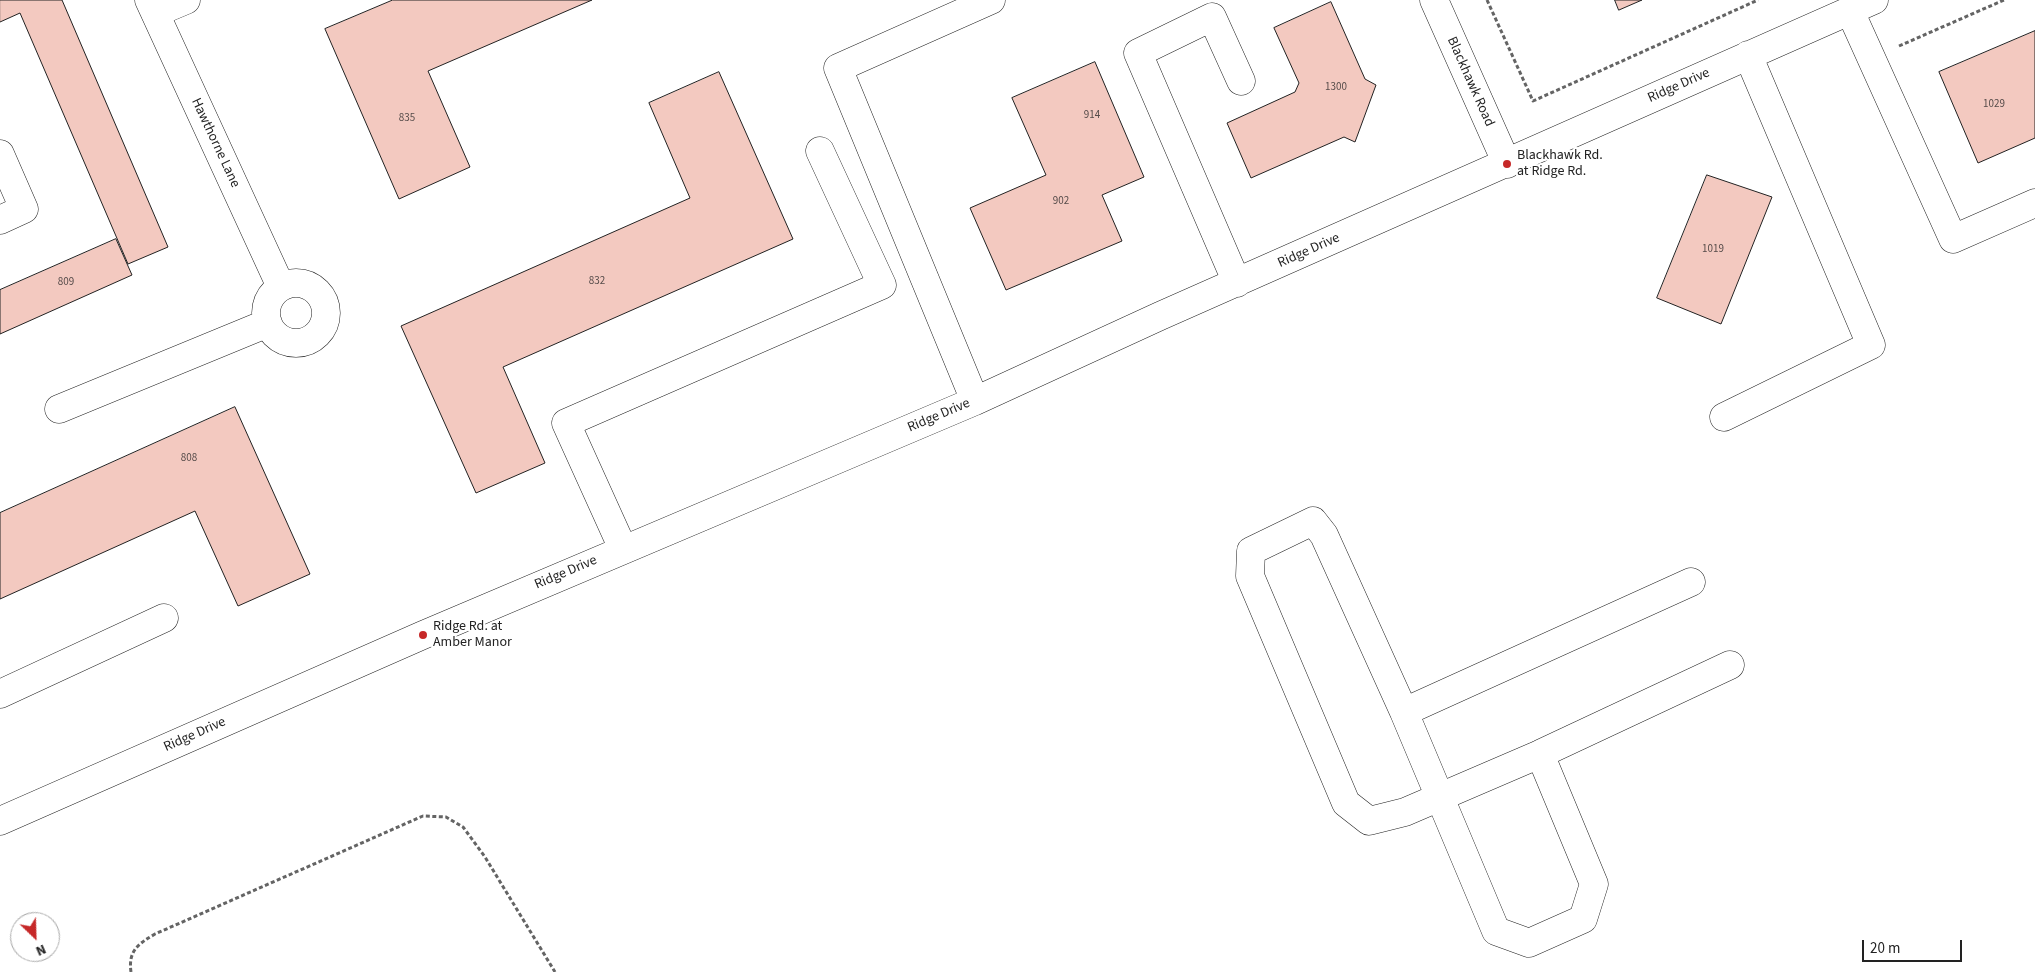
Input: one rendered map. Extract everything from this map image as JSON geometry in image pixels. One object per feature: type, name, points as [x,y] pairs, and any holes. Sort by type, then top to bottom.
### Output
[{"type":"street","points":[[152,7],[186,0]]},
{"type":"street","points":[[975,401],[838,68],[991,0]]},
{"type":"street","name":"Blackhawk Road","points":[[1434,0],[1507,164]]},
{"type":"street","points":[[1862,5],[1953,239],[2035,202]]},
{"type":"street","name":"Ridge Drive","points":[[0,821],[423,634],[975,401],[1862,5]]},
{"type":"street","name":"Hawthorne Lane","points":[[152,7],[280,287]]},
{"type":"street","points":[[1236,283],[1138,53],[1212,17],[1241,81]]},
{"type":"street","points":[[1724,417],[1871,345],[1748,55]]},
{"type":"street","points":[[623,549],[566,423],[882,285],[820,151]]},
{"type":"street","points":[[0,154],[24,209],[0,220]]},
{"type":"street","points":[[300,282],[317,290],[327,308],[324,327],[310,340],[300,343],[290,343],[280,339],[268,323],[266,313],[268,302],[280,287],[300,282]]},
{"type":"street","points":[[59,409],[268,323]]},
{"type":"street","points":[[1540,754],[1594,884],[1584,919],[1530,943],[1496,931],[1440,797],[1404,712],[1324,535],[1313,521],[1251,552],[1250,576],[1346,803],[1369,821],[1405,812],[1440,797],[1540,754],[1730,665]]},
{"type":"street","points":[[1404,712],[1691,582]]},
{"type":"street","points":[[0,694],[164,618]]},
{"type":"path","points":[[1487,0],[1533,101],[1758,0]]},
{"type":"path","points":[[1892,49],[2004,0]]},
{"type":"path","points":[[131,972],[130,957],[136,945],[155,934],[423,816],[446,817],[463,827],[485,857],[556,972]]},
{"type":"building","points":[[0,0],[62,0],[168,247],[128,264],[20,13],[0,22]]},
{"type":"building","points":[[393,0],[592,0],[428,71],[470,167],[399,199],[325,29]]},
{"type":"building","points":[[1615,0],[1642,0],[1619,10]]},
{"type":"building","points":[[1331,2],[1365,79],[1376,85],[1355,142],[1344,137],[1251,178],[1227,123],[1295,92],[1299,83],[1274,28]]},
{"type":"building","points":[[2035,31],[2035,138],[1978,163],[1939,72]]},
{"type":"building","points":[[1095,62],[1144,177],[1102,195],[1122,241],[1006,290],[970,208],[1046,175],[1012,98]]},
{"type":"building","points":[[719,72],[793,239],[503,367],[545,463],[476,493],[401,326],[690,198],[649,103]]},
{"type":"building","points":[[1707,175],[1772,197],[1721,324],[1657,298]]},
{"type":"building","points":[[116,239],[132,275],[0,334],[0,290]]},
{"type":"building","points":[[235,407],[310,574],[238,606],[195,511],[0,599],[0,513]]},
{"type":"place","name":"Blackhawk Rd. at Ridge Rd.","points":[[1507,164]]},
{"type":"place","name":"Ridge Rd. at Amber Manor","points":[[423,635]]}]
